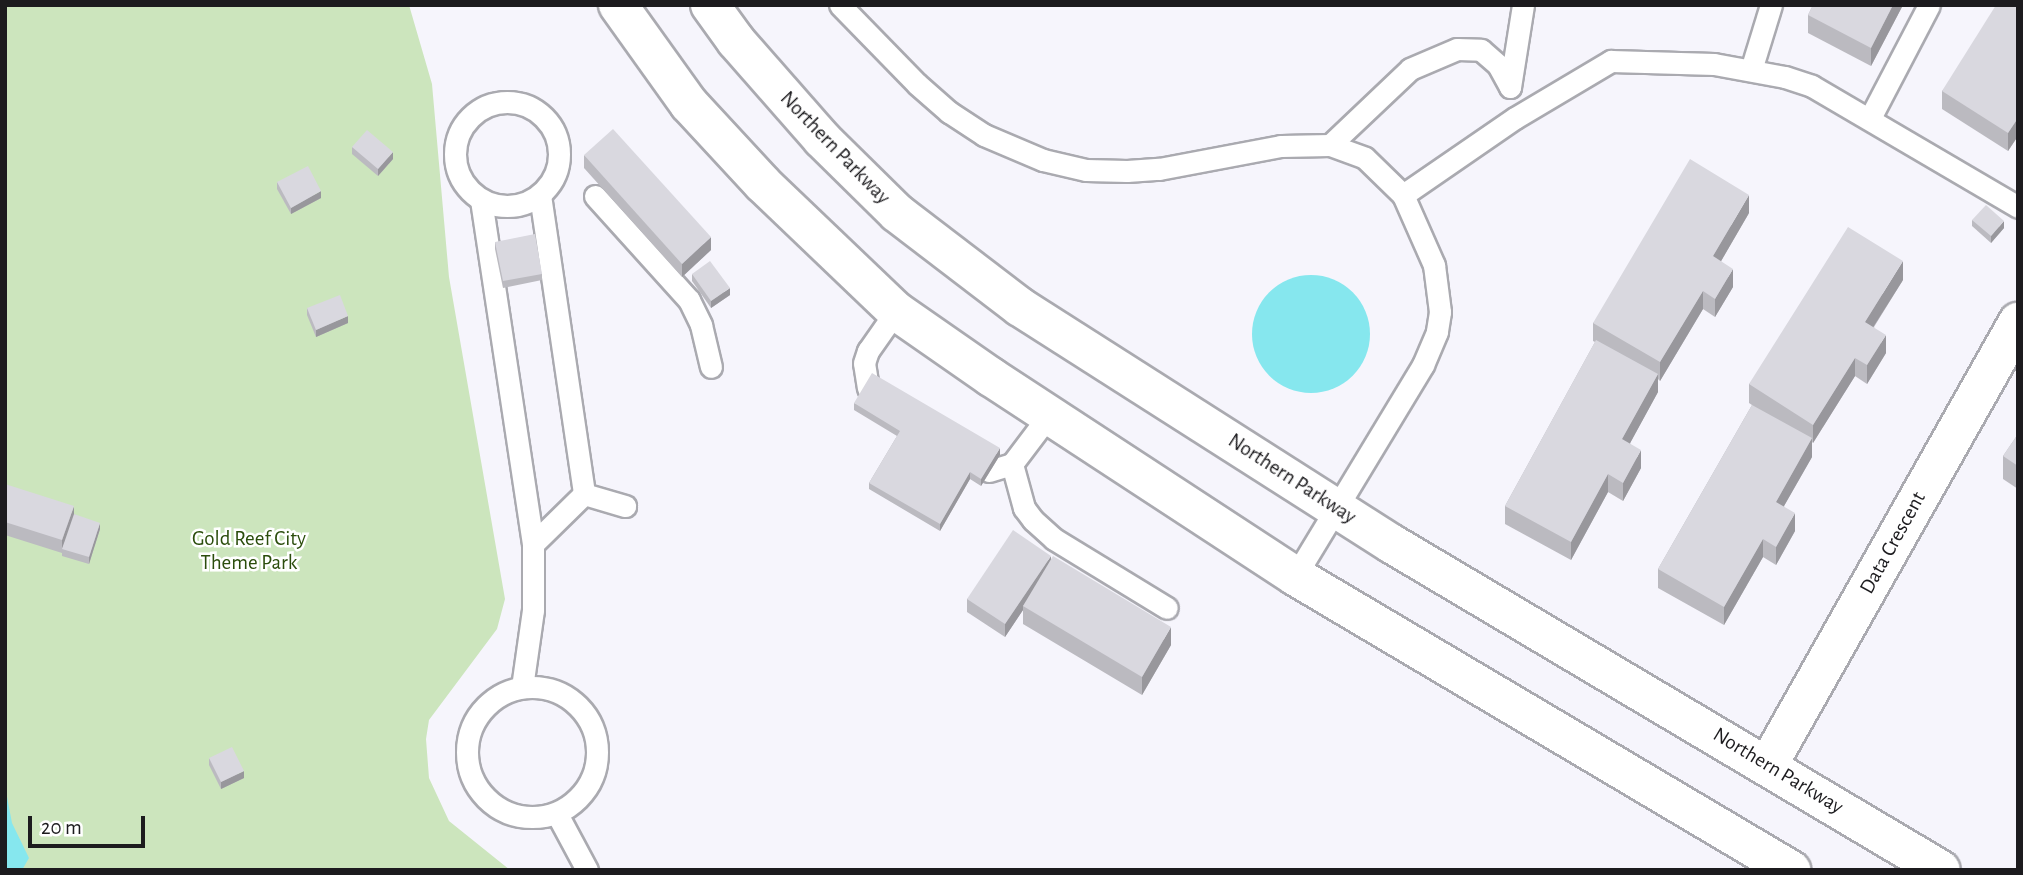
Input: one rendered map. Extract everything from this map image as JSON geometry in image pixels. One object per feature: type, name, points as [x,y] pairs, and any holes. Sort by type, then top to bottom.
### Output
[{"type":"main road","points":[[618,5],[689,104],[763,184],[897,311],[1049,415],[1295,576],[1791,870]]},
{"type":"main road","name":"Northern Parkway","points":[[710,5],[736,41],[822,139],[897,213],[1020,307],[1392,544],[1941,870]]},
{"type":"main road","name":"Data Crescent","points":[[1768,765],[2018,322]]},
{"type":"lane","points":[[840,5],[917,85],[964,123],[1003,144],[1063,166],[1105,171],[1159,169],[1282,146],[1330,145],[1365,158],[1403,195],[1434,265],[1440,313],[1437,332],[1423,365],[1295,576]]},
{"type":"lane","points":[[1330,145],[1410,69],[1457,49],[1481,50],[1498,65],[1510,87],[1523,5]]},
{"type":"lane","points":[[1751,70],[1771,5]]},
{"type":"lane","points":[[1870,118],[1929,5]]},
{"type":"lane","points":[[1403,195],[1516,118],[1611,61],[1714,64],[1751,70],[1812,86],[2018,207]]},
{"type":"lane","points":[[508,102],[525,105],[540,113],[552,127],[558,143],[560,160],[555,177],[540,195],[515,207],[497,206],[481,200],[467,189],[459,174],[455,157],[457,140],[464,124],[475,112],[491,104],[508,102]]},
{"type":"lane","points":[[540,195],[584,495]]},
{"type":"lane","points":[[595,197],[690,300],[701,324],[711,367]]},
{"type":"lane","points":[[481,200],[533,544],[533,610],[523,687]]},
{"type":"lane","points":[[868,388],[864,363],[868,351],[897,311]]},
{"type":"lane","points":[[989,471],[1012,464],[1049,415]]},
{"type":"lane","points":[[1012,464],[1024,508],[1033,520],[1054,539],[1167,608]]},
{"type":"lane","points":[[533,544],[584,495]]},
{"type":"lane","points":[[584,495],[625,506]]},
{"type":"lane","points":[[523,687],[543,688],[562,695],[579,707],[591,725],[597,744],[596,765],[589,785],[576,801],[557,814],[537,818],[515,816],[479,790],[469,770],[466,748],[471,726],[501,694],[523,687]]},
{"type":"lane","points":[[557,814],[587,870]]},
{"type":"green space","name":"Gold Reef City Theme Park","points":[[5,5],[409,5],[432,84],[449,277],[505,599],[497,629],[429,720],[426,739],[429,778],[449,821],[510,870],[5,870]]},
{"type":"water","points":[[1311,275],[1334,280],[1353,292],[1365,311],[1370,334],[1365,357],[1353,376],[1334,388],[1311,393],[1288,388],[1269,376],[1257,357],[1252,334],[1257,311],[1269,292],[1288,280]]},
{"type":"water","points":[[5,786],[12,823],[29,858],[22,870],[5,870]]},
{"type":"building","points":[[1813,5],[1893,5],[1871,48],[1808,15]]},
{"type":"building","points":[[1996,5],[2018,5],[2018,118],[2008,133],[1942,91]]},
{"type":"building","points":[[613,129],[711,237],[682,264],[584,155]]},
{"type":"building","points":[[367,130],[393,152],[378,169],[352,147]]},
{"type":"building","points":[[1690,159],[1749,195],[1713,256],[1733,269],[1715,299],[1703,291],[1660,362],[1593,323]]},
{"type":"building","points":[[308,166],[321,191],[291,208],[277,182]]},
{"type":"building","points":[[1986,205],[2004,221],[1991,236],[1972,220]]},
{"type":"building","points":[[1848,227],[1903,261],[1865,322],[1886,335],[1867,365],[1855,358],[1813,425],[1749,384]]},
{"type":"building","points":[[535,234],[542,274],[503,281],[495,242]]},
{"type":"building","points":[[710,261],[730,288],[711,301],[692,274]]},
{"type":"building","points":[[340,295],[348,316],[316,330],[307,308]]},
{"type":"building","points":[[1596,340],[1658,374],[1622,439],[1641,450],[1623,483],[1608,474],[1571,542],[1505,506]]},
{"type":"building","points":[[872,373],[1000,448],[981,479],[970,472],[940,524],[869,483],[900,431],[854,403]]},
{"type":"building","points":[[1752,405],[1812,438],[1776,502],[1795,513],[1776,547],[1763,539],[1724,607],[1658,569]]},
{"type":"building","points":[[2018,434],[2018,466],[2003,456]]},
{"type":"building","points":[[5,484],[74,506],[62,540],[5,522]]},
{"type":"building","points":[[74,514],[100,523],[89,557],[62,549]]},
{"type":"building","points":[[1013,530],[1051,556],[1005,624],[967,599]]},
{"type":"building","points":[[1053,556],[1171,627],[1142,677],[1023,606]]},
{"type":"building","points":[[232,747],[244,771],[221,782],[209,758]]}]
